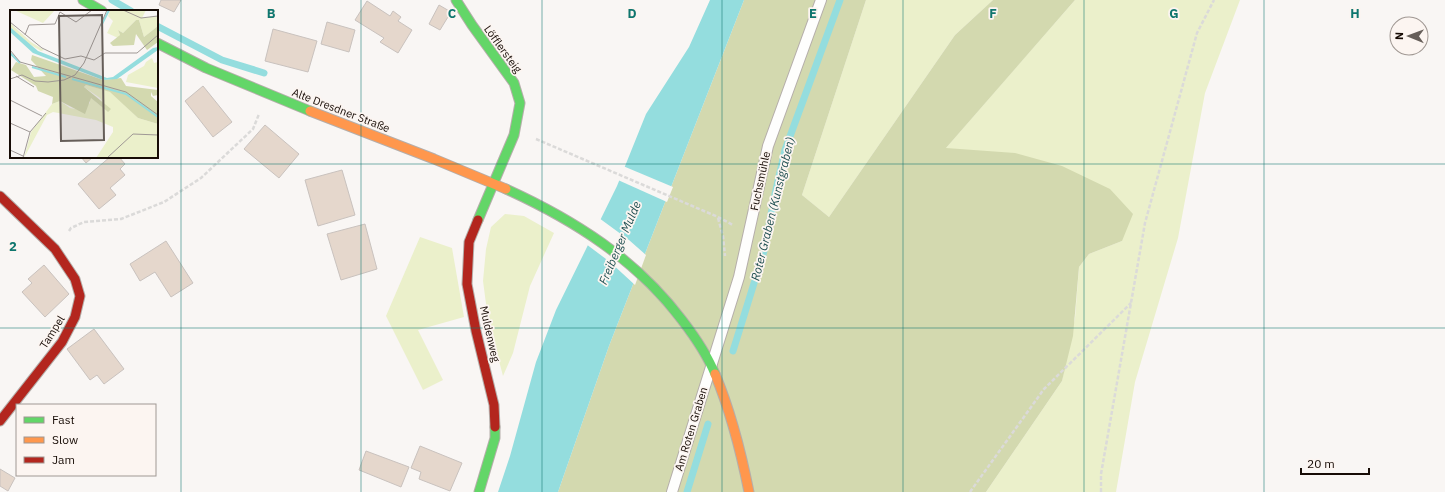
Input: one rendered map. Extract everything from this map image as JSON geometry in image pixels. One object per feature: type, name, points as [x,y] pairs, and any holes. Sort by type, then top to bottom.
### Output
[{"type":"street","points":[[83,0],[100,10]]},
{"type":"street","name":"Löfflersteig","points":[[456,0],[472,25],[514,83],[520,103],[514,135],[494,183]]},
{"type":"street","name":"Alte Dresdner Straße","points":[[158,44],[183,59],[520,194],[574,223],[603,242],[632,266],[666,300],[700,346],[711,366],[735,426],[749,492]]},
{"type":"street","name":"Muldenweg","points":[[479,492],[495,438],[494,405],[476,331],[467,284],[469,242],[494,183]]},
{"type":"street","name":"Tampel","points":[[0,196],[55,249],[75,279],[80,296],[75,317],[62,342],[0,421]]},
{"type":"lane","name":"Fuchsmühle","points":[[711,366],[739,277],[768,146],[822,0]]},
{"type":"lane","name":"Am Roten Graben","points":[[672,492],[711,366]]},
{"type":"path","points":[[1101,492],[1102,474],[1145,223],[1197,33],[1214,0]]},
{"type":"path","points":[[55,249],[71,228],[84,222],[121,219],[164,202],[201,178],[253,129],[269,94]]},
{"type":"path","points":[[514,135],[532,138],[584,158],[718,217]]},
{"type":"path","points":[[970,492],[1044,389],[1131,302]]},
{"type":"green space","points":[[744,0],[866,0],[802,195],[829,217],[955,35],[993,0],[1075,0],[946,148],[1015,153],[1062,166],[1110,189],[1133,214],[1122,241],[1089,254],[1079,267],[1073,336],[1062,381],[986,492],[558,492],[609,346]]},
{"type":"green space","points":[[866,0],[993,0],[955,35],[829,217],[802,195]]},
{"type":"green space","points":[[1075,0],[1240,0],[1205,93],[1178,238],[1135,382],[1116,492],[986,492],[1062,381],[1075,318],[1079,267],[1089,254],[1122,241],[945,149]]},
{"type":"green space","points":[[505,214],[524,216],[554,233],[530,286],[513,353],[503,376],[488,319],[483,281],[486,249],[491,227]]},
{"type":"green space","points":[[420,237],[452,248],[464,317],[418,330],[443,380],[423,390],[386,316]]},
{"type":"water","name":"Freiberger Mulde","points":[[710,0],[744,0],[609,346],[558,492],[498,492],[510,456],[536,362],[556,310],[617,186],[646,114],[689,47]]},
{"type":"pier","points":[[623,166],[673,187],[667,202],[618,180]]},
{"type":"pier","points":[[599,218],[629,240],[646,255],[635,285],[610,262],[586,244]]},
{"type":"building","points":[[161,0],[181,0],[174,12],[159,5]]},
{"type":"building","points":[[367,1],[390,16],[393,11],[401,17],[398,21],[412,30],[398,53],[380,42],[384,38],[355,20]]},
{"type":"building","points":[[439,5],[451,12],[440,30],[429,24]]},
{"type":"building","points":[[327,22],[355,30],[349,52],[321,44]]},
{"type":"building","points":[[273,29],[317,41],[308,72],[265,61]]},
{"type":"building","points":[[203,86],[232,122],[213,137],[185,101]]},
{"type":"building","points":[[265,125],[299,154],[279,178],[244,149]]},
{"type":"building","points":[[82,158],[92,158],[86,163]]},
{"type":"building","points":[[109,158],[120,158],[125,164],[120,169],[125,175],[110,188],[116,195],[99,209],[78,184]]},
{"type":"building","points":[[342,170],[355,215],[318,226],[305,180]]},
{"type":"building","points":[[365,224],[377,269],[341,280],[327,234]]},
{"type":"building","points":[[166,241],[193,283],[171,297],[155,272],[140,281],[130,264]]},
{"type":"building","points":[[44,265],[69,294],[45,317],[22,292],[32,283],[28,279]]},
{"type":"building","points":[[94,329],[124,369],[104,384],[97,375],[90,380],[67,349]]},
{"type":"building","points":[[420,446],[462,463],[450,491],[419,479],[421,472],[411,468]]},
{"type":"building","points":[[366,451],[409,467],[401,487],[359,470]]},
{"type":"building","points":[[0,469],[15,478],[8,491],[0,486]]},
{"type":"waterway","points":[[112,0],[129,10]]},
{"type":"waterway","name":"Roter Graben (Kunstgraben)","points":[[733,351],[764,251],[785,150],[840,0]]},
{"type":"waterway","points":[[158,27],[222,60],[264,73]]},
{"type":"waterway","name":"Roter Graben (Kunstgraben)","points":[[687,492],[708,424]]},
{"type":"traffic: fast","points":[[83,0],[100,10]]},
{"type":"traffic: fast","points":[[456,0],[472,25],[514,83],[520,103],[514,135],[478,220]]},
{"type":"traffic: fast","points":[[158,44],[206,68],[310,111]]},
{"type":"traffic: fast","points":[[506,189],[556,214],[579,228],[602,243],[645,278],[687,326],[696,339],[715,374]]},
{"type":"traffic: fast","points":[[479,492],[495,438],[495,427]]},
{"type":"traffic: slow","points":[[310,111],[434,159],[506,189]]},
{"type":"traffic: slow","points":[[715,374],[735,432],[749,492]]},
{"type":"traffic: jam","points":[[0,196],[55,249],[75,279],[80,296],[75,317],[62,342],[0,421]]},
{"type":"traffic: jam","points":[[478,220],[469,242],[467,284],[476,331],[494,405],[495,427]]}]
